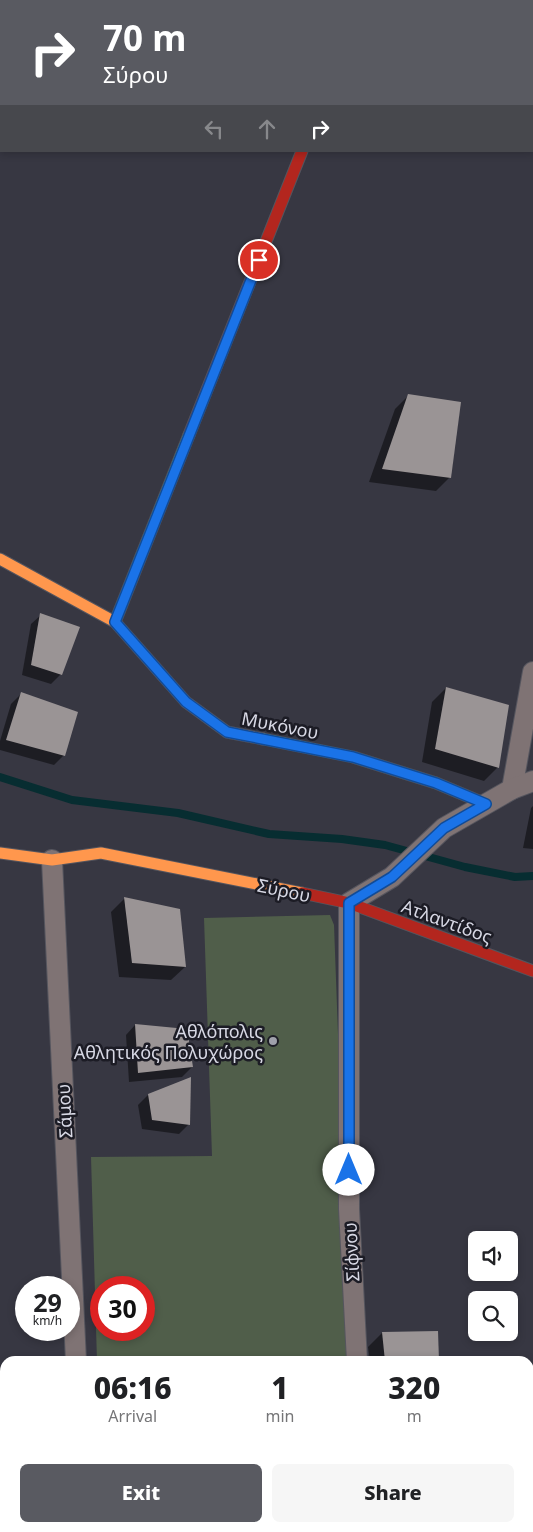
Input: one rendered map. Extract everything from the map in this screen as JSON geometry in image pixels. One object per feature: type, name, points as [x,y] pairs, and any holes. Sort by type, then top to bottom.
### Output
[{"type":"street","points":[[115,622],[302,152]]},
{"type":"street","name":"Μυκόνου","points":[[0,559],[115,622],[186,702],[227,732],[353,757],[436,783],[486,804]]},
{"type":"street","points":[[512,789],[533,672]]},
{"type":"street","points":[[349,903],[392,877],[444,828],[512,789],[533,781]]},
{"type":"street","name":"Σύρου","points":[[0,853],[52,860],[101,852],[349,903]]},
{"type":"street","name":"Σάμου","points":[[52,860],[76,1356]]},
{"type":"street","name":"Ατλαντίδος","points":[[349,903],[533,971]]},
{"type":"street","name":"Σίφνου","points":[[349,903],[349,1208],[357,1356]]},
{"type":"green space","name":"Αθλόπολις Αθλητικός Πολυχώρος","points":[[330,915],[334,925],[350,1356],[97,1356],[96,1341],[155,1341],[155,1276],[94,1276],[91,1157],[212,1156],[204,918]]},
{"type":"building","points":[[408,394],[461,402],[451,478],[382,469]]},
{"type":"building","points":[[40,613],[80,627],[62,675],[31,665]]},
{"type":"building","points":[[446,687],[509,705],[499,768],[435,749]]},
{"type":"building","points":[[21,692],[78,712],[65,756],[6,740]]},
{"type":"building","points":[[124,897],[180,909],[186,967],[132,963]]},
{"type":"building","points":[[135,1024],[187,1029],[193,1067],[138,1073]]},
{"type":"building","points":[[191,1077],[190,1125],[152,1120],[148,1094]]},
{"type":"building","points":[[438,1331],[439,1356],[384,1356],[382,1332]]},
{"type":"waterway","points":[[0,777],[72,800],[178,813],[269,834],[342,839],[385,845],[465,867],[515,877],[533,876]]},
{"type":"traffic: fast","points":[[115,622],[189,435]]},
{"type":"traffic: fast","points":[[263,739],[353,757],[436,783],[486,804]]},
{"type":"traffic: slow","points":[[0,559],[115,622],[186,702],[227,732],[263,739]]},
{"type":"traffic: slow","points":[[0,853],[52,860],[101,853],[302,893]]},
{"type":"traffic: jam","points":[[189,435],[302,152]]},
{"type":"traffic: jam","points":[[302,893],[349,903],[533,971]]},
{"type":"place","name":"Αθλόπολις Αθλητικός Πολυχώρος","points":[[273,1041]]},
{"type":"route","points":[[259,260],[115,622],[186,702],[227,732],[353,757],[436,783],[486,804],[444,828],[392,877],[349,903],[349,1170]]}]
